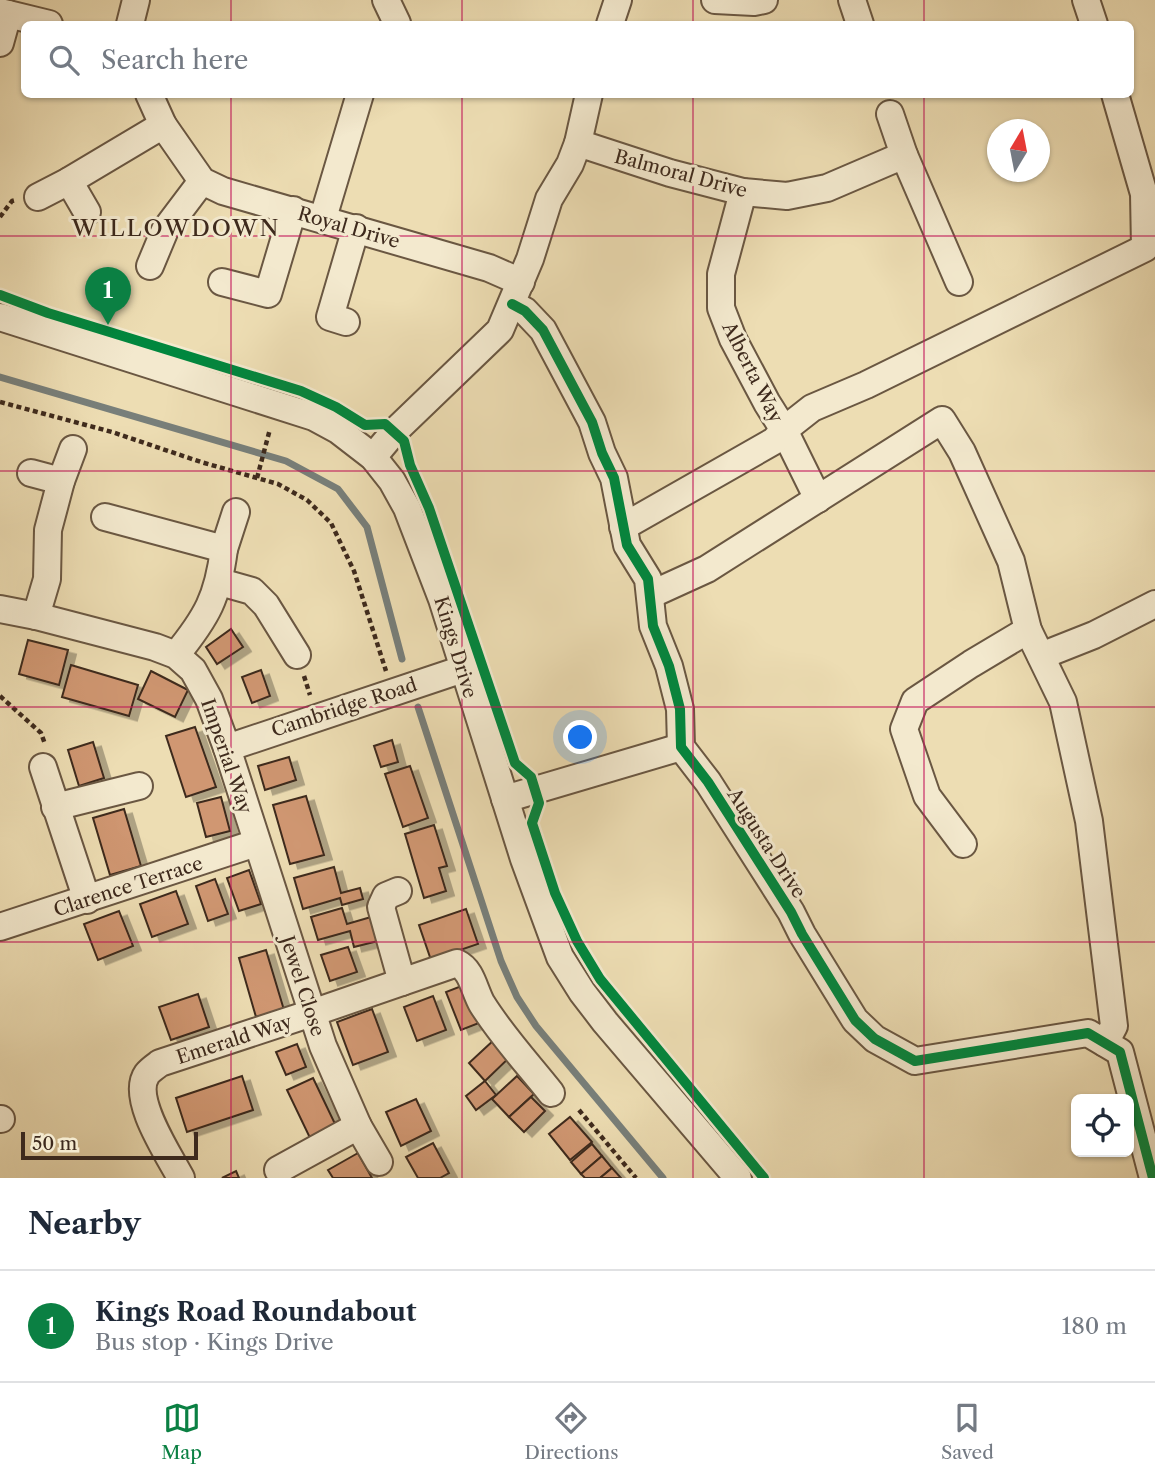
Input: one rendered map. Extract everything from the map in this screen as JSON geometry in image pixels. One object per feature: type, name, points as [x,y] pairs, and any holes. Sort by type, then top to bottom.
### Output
[{"type":"street","points":[[131,21],[136,0]]},
{"type":"street","points":[[611,21],[618,0]]},
{"type":"street","points":[[715,0],[764,0]]},
{"type":"street","points":[[852,0],[859,21]]},
{"type":"street","points":[[1086,0],[1093,21]]},
{"type":"street","points":[[0,43],[4,13],[37,21]]},
{"type":"street","points":[[150,266],[165,230],[202,181],[163,125],[151,98]]},
{"type":"street","points":[[323,218],[359,98]]},
{"type":"street","points":[[373,457],[394,432],[500,330],[517,293],[549,200],[570,164],[578,143],[588,98]]},
{"type":"street","points":[[623,527],[774,441],[783,430],[812,408],[866,385],[1145,248],[1144,194],[1116,98]]},
{"type":"street","points":[[890,114],[904,155],[959,282]]},
{"type":"street","points":[[38,197],[163,125]]},
{"type":"street","name":"Balmoral Drive","points":[[578,143],[670,173],[743,192],[787,196],[827,188],[904,155]]},
{"type":"street","points":[[69,181],[87,212]]},
{"type":"street","name":"Royal Drive","points":[[202,181],[223,191],[489,268],[517,293]]},
{"type":"street","name":"Alberta Way","points":[[743,192],[720,274],[721,308],[738,350],[818,499]]},
{"type":"street","points":[[222,282],[268,294],[293,210]]},
{"type":"street","points":[[346,323],[330,317],[356,228]]},
{"type":"street","points":[[505,799],[681,747],[680,709],[669,666],[653,626],[648,579],[627,545],[614,478],[592,422],[543,330],[525,311],[517,293]]},
{"type":"street","name":"Kings Drive","points":[[0,317],[296,410],[338,430],[373,457],[392,481],[407,508],[442,599],[552,939],[570,973],[605,1022],[738,1178]]},
{"type":"street","points":[[650,595],[706,569],[942,420],[962,452],[1011,561],[1028,630],[1063,702],[1088,821],[1115,1026],[1105,1043],[1121,1052],[1153,1178]]},
{"type":"street","points":[[36,616],[47,579],[48,530],[73,449]]},
{"type":"street","points":[[32,474],[61,481]]},
{"type":"street","points":[[0,610],[36,616],[176,655],[199,627],[211,606],[220,582],[224,549],[236,512]]},
{"type":"street","points":[[105,517],[224,549]]},
{"type":"street","points":[[220,582],[253,592],[266,605],[297,655]]},
{"type":"street","points":[[1041,656],[1094,635],[1155,604]]},
{"type":"street","points":[[963,844],[928,796],[904,729],[915,701],[1028,630]]},
{"type":"street","name":"Imperial Way","points":[[176,655],[193,670],[209,699],[256,844]]},
{"type":"street","name":"Cambridge Road","points":[[227,748],[463,669]]},
{"type":"street","name":"Augusta Drive","points":[[681,747],[708,782],[791,912],[855,1020],[875,1039],[915,1061],[1088,1033],[1105,1043]]},
{"type":"street","points":[[43,767],[87,900]]},
{"type":"street","points":[[55,807],[139,786]]},
{"type":"street","name":"Clarence Terrace","points":[[0,927],[256,844]]},
{"type":"street","name":"Jewel Close","points":[[256,844],[323,1046],[358,1126],[379,1162]]},
{"type":"street","points":[[398,891],[386,896],[381,907],[402,982]]},
{"type":"street","name":"Emerald Way","points":[[181,1178],[147,1112],[142,1092],[146,1076],[160,1063],[457,963],[465,967],[490,1016],[551,1093]]},
{"type":"street","points":[[278,1170],[358,1126]]},
{"type":"path","points":[[257,478],[267,440]]},
{"type":"path","points":[[297,655],[316,716]]},
{"type":"path","points":[[0,696],[41,733],[49,758],[43,767]]},
{"type":"path","points":[[579,1110],[636,1178]]},
{"type":"building","points":[[231,629],[243,647],[217,664],[206,647]]},
{"type":"building","points":[[28,640],[68,650],[59,685],[19,674]]},
{"type":"building","points":[[71,665],[138,685],[129,716],[62,697]]},
{"type":"building","points":[[261,670],[270,696],[252,703],[242,677]]},
{"type":"building","points":[[151,671],[188,690],[175,717],[138,699]]},
{"type":"building","points":[[195,727],[216,787],[186,797],[166,736]]},
{"type":"building","points":[[392,740],[398,762],[381,767],[374,746]]},
{"type":"building","points":[[93,742],[104,778],[79,786],[68,750]]},
{"type":"building","points":[[289,757],[296,780],[265,790],[258,766]]},
{"type":"building","points":[[410,766],[428,818],[403,827],[385,774]]},
{"type":"building","points":[[306,796],[324,855],[290,864],[273,805]]},
{"type":"building","points":[[221,797],[230,831],[206,837],[197,803]]},
{"type":"building","points":[[124,809],[141,866],[110,875],[93,818]]},
{"type":"building","points":[[434,825],[447,866],[439,868],[446,891],[424,898],[405,834]]},
{"type":"building","points":[[334,867],[341,893],[360,888],[363,899],[342,905],[340,898],[303,909],[294,878]]},
{"type":"building","points":[[249,870],[261,904],[239,911],[227,878]]},
{"type":"building","points":[[215,879],[228,914],[208,921],[196,886]]},
{"type":"building","points":[[176,891],[188,924],[152,937],[140,904]]},
{"type":"building","points":[[342,908],[347,924],[371,917],[378,941],[354,947],[350,931],[318,940],[311,917]]},
{"type":"building","points":[[466,909],[478,944],[431,960],[419,925]]},
{"type":"building","points":[[119,911],[133,946],[98,960],[84,924]]},
{"type":"building","points":[[348,947],[357,972],[330,981],[321,955]]},
{"type":"building","points":[[266,950],[284,1010],[256,1017],[239,958]]},
{"type":"building","points":[[464,985],[479,1023],[461,1030],[446,992]]},
{"type":"building","points":[[198,994],[209,1027],[171,1040],[159,1007]]},
{"type":"building","points":[[433,996],[446,1030],[417,1041],[404,1007]]},
{"type":"building","points":[[372,1009],[388,1052],[353,1065],[337,1022]]},
{"type":"building","points":[[495,1039],[511,1056],[485,1081],[469,1063]]},
{"type":"building","points":[[297,1044],[306,1067],[286,1075],[276,1052]]},
{"type":"building","points":[[242,1076],[253,1110],[187,1132],[176,1098]]},
{"type":"building","points":[[517,1076],[534,1094],[509,1117],[492,1099]]},
{"type":"building","points":[[313,1078],[337,1128],[311,1140],[287,1090]]},
{"type":"building","points":[[485,1081],[496,1095],[476,1110],[466,1096]]},
{"type":"building","points":[[531,1097],[545,1111],[524,1132],[509,1117]]},
{"type":"building","points":[[416,1099],[431,1131],[401,1146],[386,1112]]},
{"type":"building","points":[[570,1117],[592,1142],[570,1160],[549,1134]]},
{"type":"building","points":[[433,1143],[449,1173],[440,1178],[418,1178],[406,1157]]},
{"type":"building","points":[[592,1144],[602,1156],[581,1174],[571,1162]]},
{"type":"building","points":[[358,1153],[372,1178],[333,1178],[328,1170]]},
{"type":"building","points":[[602,1156],[612,1168],[600,1178],[585,1178],[581,1174]]},
{"type":"building","points":[[612,1168],[621,1178],[600,1178]]},
{"type":"building","points":[[236,1171],[239,1178],[222,1178]]},
{"type":"waterway","points":[[0,377],[286,461],[338,489],[367,527],[402,659]]},
{"type":"waterway","points":[[418,707],[501,961],[517,997],[536,1026],[663,1178]]},
{"type":"cycle path","points":[[0,295],[48,313],[301,391],[336,407],[365,425],[385,424],[404,441],[410,465],[429,508],[515,763],[531,777],[539,803],[532,823],[555,893],[577,941],[600,979],[764,1178]]},
{"type":"cycle path","points":[[512,304],[525,311],[543,330],[592,422],[614,478],[627,545],[648,579],[653,626],[669,666],[680,709],[681,747],[708,782],[791,912],[855,1020],[875,1039],[915,1061],[1088,1033],[1120,1052],[1153,1178]]},
{"type":"place","name":"Kings Road Roundabout","points":[[108,325]]},
{"type":"district","name":"WILLOWDOWN","points":[[176,228]]}]
